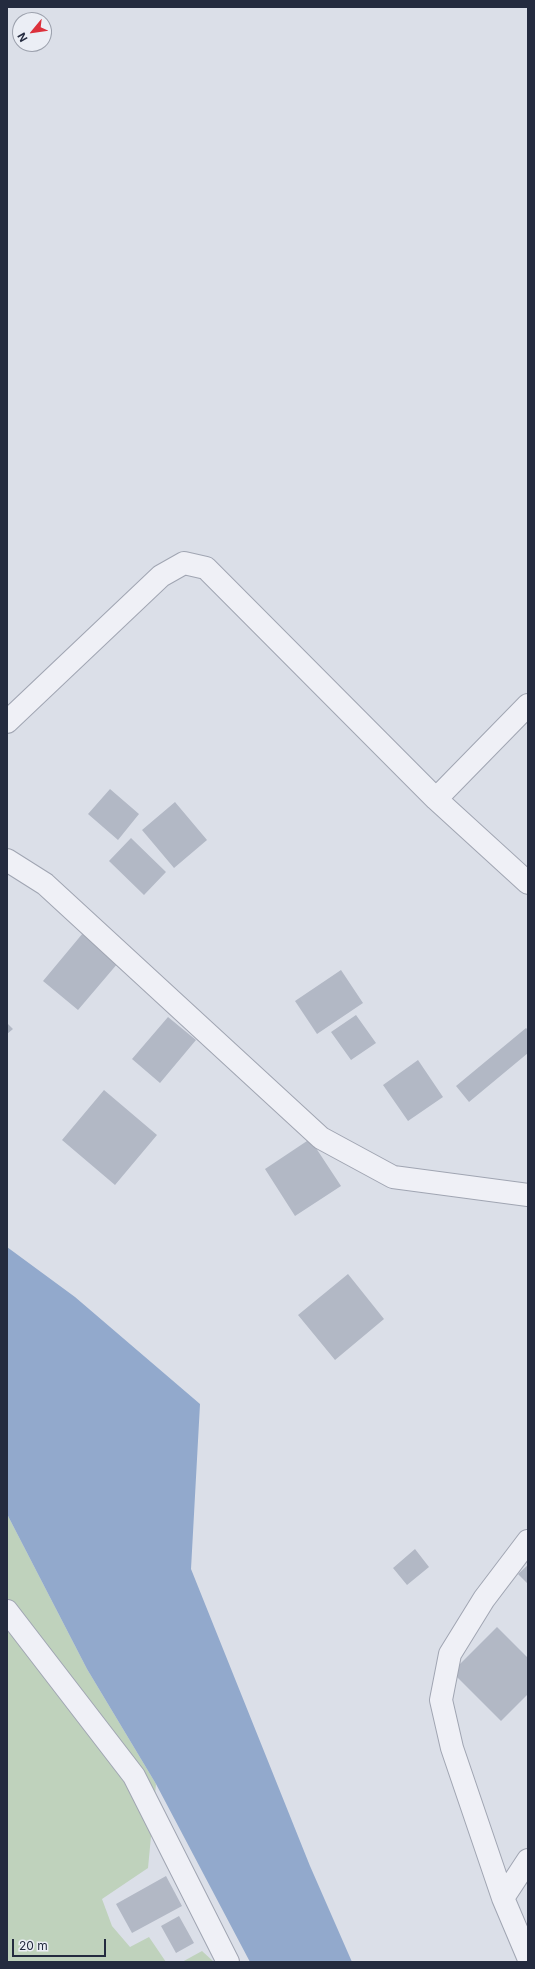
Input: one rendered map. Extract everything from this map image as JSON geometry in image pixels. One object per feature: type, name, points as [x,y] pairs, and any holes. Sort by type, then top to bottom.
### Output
[{"type":"street","points":[[7,722],[161,576],[184,563],[206,568],[436,800],[528,883]]},
{"type":"street","points":[[436,800],[528,705]]},
{"type":"street","points":[[7,860],[46,884],[321,1138],[393,1177],[528,1196]]},
{"type":"street","points":[[528,1541],[484,1599],[450,1654],[441,1700],[452,1748],[503,1898],[528,1957]]},
{"type":"street","points":[[7,1610],[134,1776],[228,1962]]},
{"type":"street","points":[[503,1898],[528,1860]]},
{"type":"green space","points":[[7,1514],[87,1669],[156,1784],[148,1868],[102,1899],[112,1926],[130,1947],[149,1937],[166,1962],[7,1962]]},
{"type":"green space","points":[[202,1951],[214,1962],[182,1962]]},
{"type":"water","points":[[7,1247],[75,1297],[200,1404],[191,1569],[310,1866],[352,1962],[250,1962],[156,1784],[87,1669],[7,1514]]},
{"type":"building","points":[[110,789],[139,814],[118,840],[88,814]]},
{"type":"building","points":[[175,802],[207,840],[174,868],[142,830]]},
{"type":"building","points":[[131,838],[166,872],[144,895],[109,861]]},
{"type":"building","points":[[83,933],[118,963],[78,1010],[43,981]]},
{"type":"building","points":[[341,970],[363,1003],[317,1034],[295,1001]]},
{"type":"building","points":[[356,1015],[376,1043],[351,1060],[331,1032]]},
{"type":"building","points":[[168,1017],[196,1040],[160,1083],[132,1059]]},
{"type":"building","points":[[7,1023],[13,1029],[7,1034]]},
{"type":"building","points":[[526,1028],[528,1030],[528,1053],[469,1102],[456,1086]]},
{"type":"building","points":[[418,1060],[443,1097],[408,1121],[383,1085]]},
{"type":"building","points":[[104,1090],[157,1135],[115,1185],[62,1140]]},
{"type":"building","points":[[310,1139],[341,1186],[295,1216],[265,1169]]},
{"type":"building","points":[[348,1274],[384,1319],[335,1360],[298,1315]]},
{"type":"building","points":[[415,1549],[429,1567],[407,1585],[393,1568]]},
{"type":"building","points":[[528,1565],[528,1584],[518,1574]]},
{"type":"building","points":[[497,1627],[528,1658],[528,1694],[501,1721],[452,1672]]},
{"type":"building","points":[[166,1876],[182,1906],[132,1933],[116,1904]]},
{"type":"building","points":[[179,1916],[194,1943],[176,1953],[161,1926]]}]
